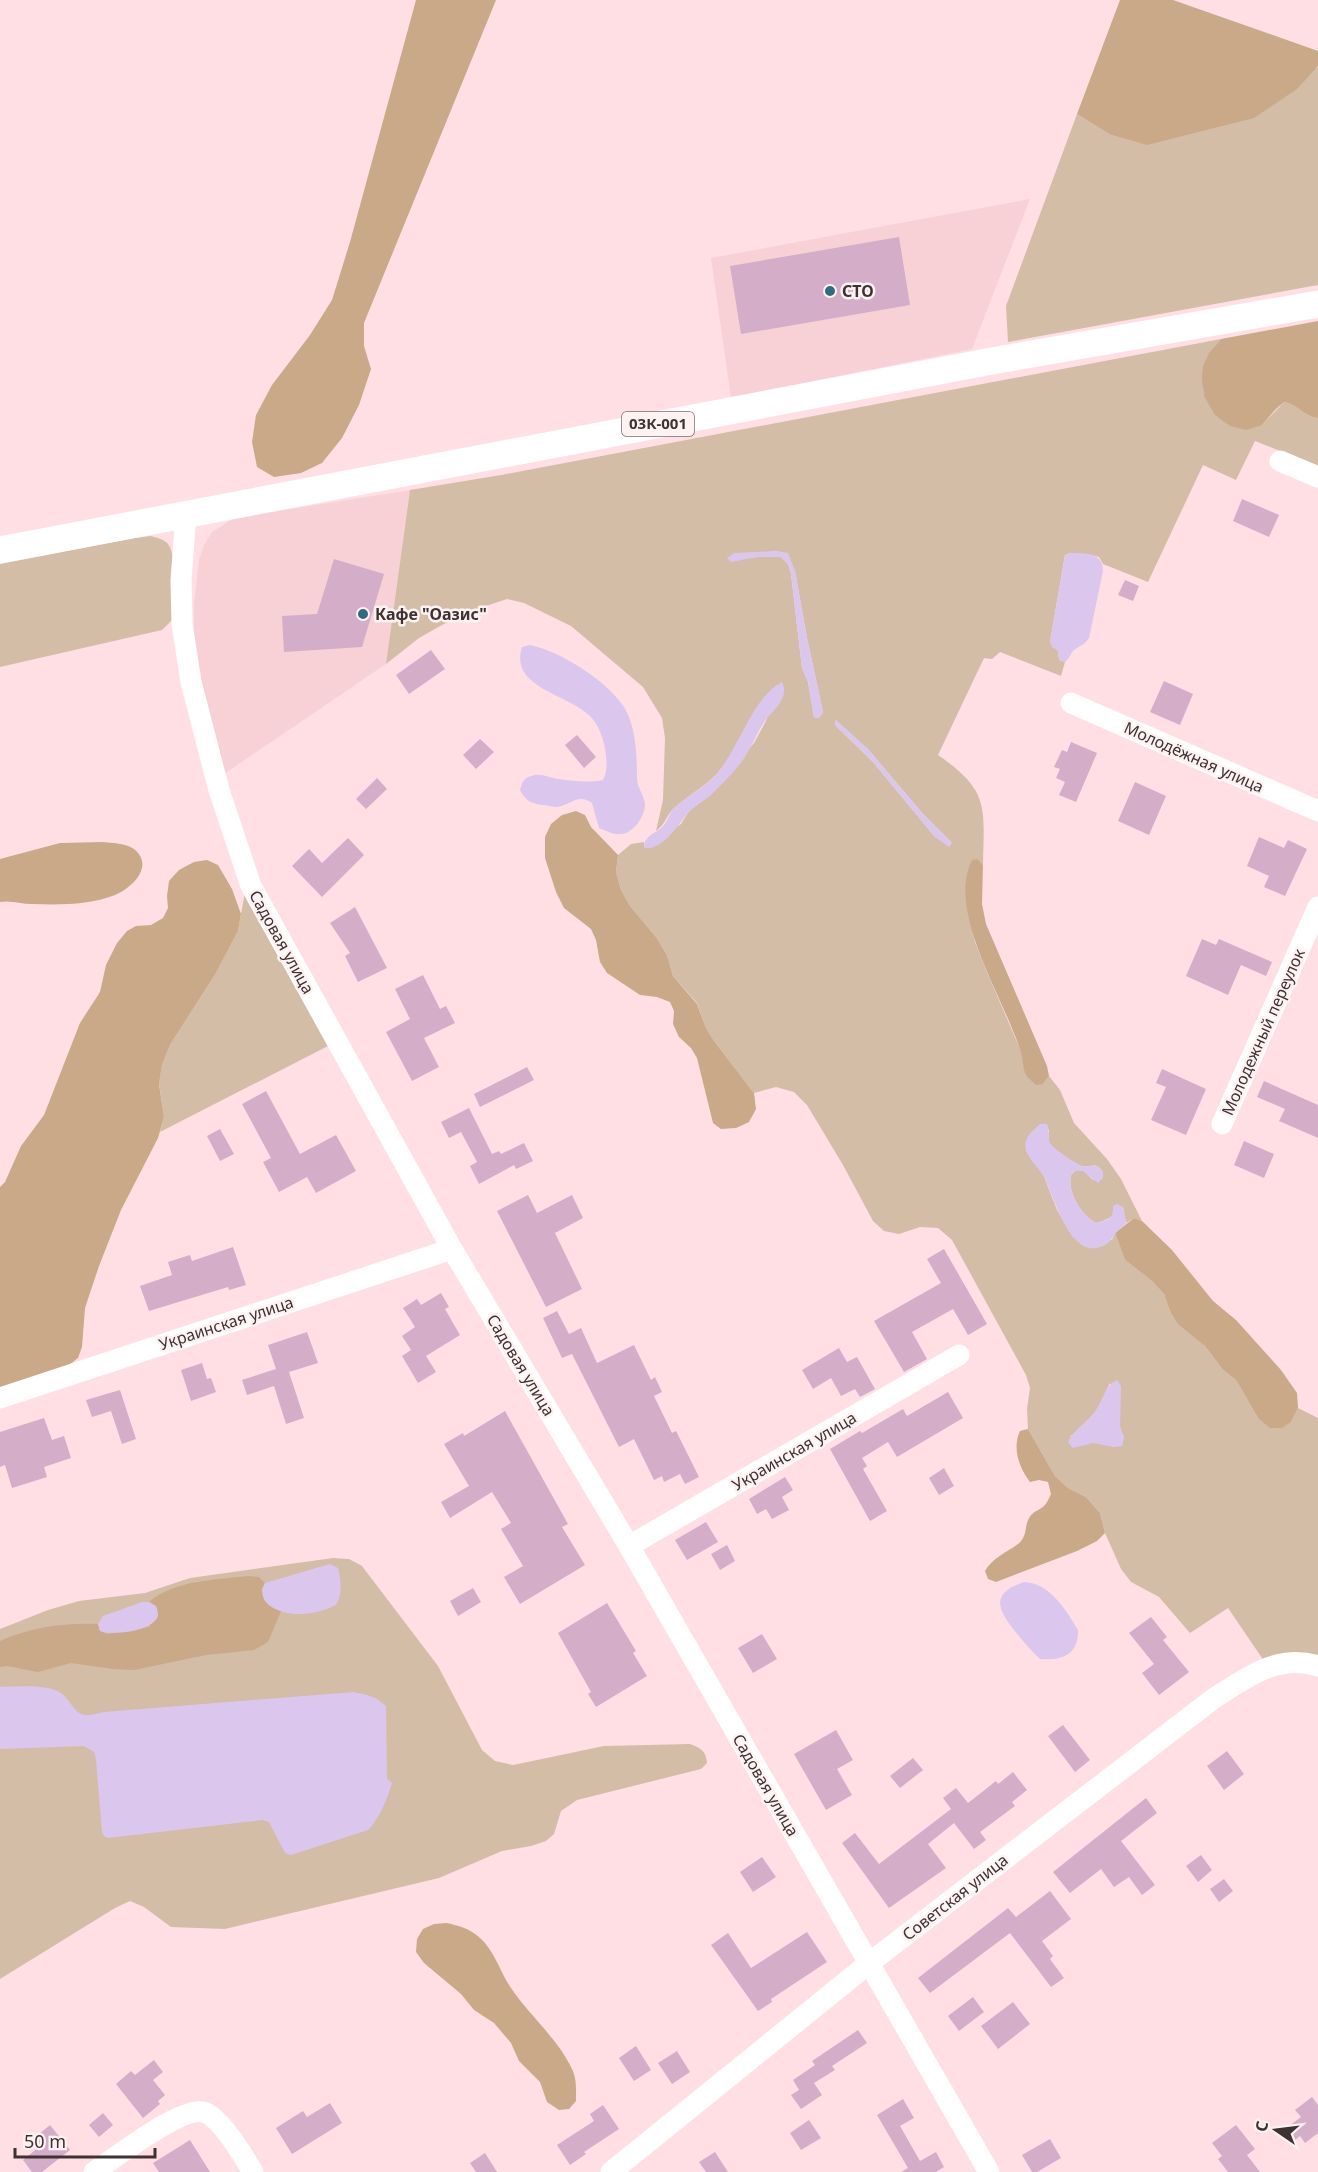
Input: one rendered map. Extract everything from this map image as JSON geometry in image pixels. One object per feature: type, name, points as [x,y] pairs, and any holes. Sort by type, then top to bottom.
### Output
[{"type":"main road","name":"03К-001","points":[[0,550],[992,361],[1318,304]]},
{"type":"street","points":[[1280,461],[1318,477]]},
{"type":"street","name":"Садовая улица","points":[[186,514],[181,580],[182,624],[192,682],[219,790],[251,886],[452,1250],[629,1546],[989,2172]]},
{"type":"street","name":"Молодёжная улица","points":[[1071,703],[1318,811]]},
{"type":"street","name":"Молодежный переулок","points":[[1222,1124],[1318,908]]},
{"type":"street","name":"Украинская улица","points":[[0,1398],[452,1250]]},
{"type":"street","name":"Украинская улица","points":[[629,1546],[959,1355]]},
{"type":"street","name":"Советская улица","points":[[611,2172],[868,1964],[1213,1699],[1251,1675],[1272,1666],[1303,1661],[1318,1666]]},
{"type":"street","points":[[94,2172],[178,2117],[196,2112],[204,2112],[219,2124],[253,2172]]},
{"type":"shaded area","points":[[416,0],[496,0],[364,323],[364,346],[371,369],[359,405],[342,438],[322,463],[301,473],[274,477],[257,467],[252,442],[256,415],[272,385],[310,335],[332,300]]},
{"type":"shaded area","points":[[1120,0],[1173,0],[1318,51],[1318,66],[1297,89],[1254,118],[1147,145],[1109,134],[1077,114]]},
{"type":"shaded area","points":[[1318,66],[1318,285],[1008,342],[1006,306],[1077,114],[1109,134]]},
{"type":"shaded area","points":[[1030,199],[972,349],[731,398],[711,258]]},
{"type":"shaded area","points":[[1318,321],[1318,418],[1284,402],[1262,425],[1246,430],[1230,426],[1215,415],[1204,396],[1203,366],[1209,353],[1221,339]]},
{"type":"shaded area","points":[[1221,339],[1210,353],[1203,371],[1204,396],[1262,425],[1284,402],[1318,418],[1318,466],[1255,441],[1236,480],[1203,465],[1148,582],[1103,564],[1099,557],[1070,553],[1065,555],[1050,642],[1058,651],[1059,660],[1065,662],[1061,676],[1000,652],[992,659],[984,658],[938,755],[967,779],[980,802],[984,828],[983,865],[978,859],[966,890],[969,917],[975,942],[1021,1051],[1026,1075],[1043,1084],[1049,1076],[1060,1090],[1074,1123],[1107,1159],[1121,1179],[1142,1221],[1134,1218],[1126,1223],[1123,1207],[1101,1222],[1096,1223],[1085,1215],[1073,1196],[1071,1175],[1075,1171],[1083,1170],[1093,1180],[1103,1172],[1096,1166],[1079,1165],[1055,1149],[1049,1142],[1049,1129],[1026,1151],[1043,1174],[1057,1210],[1073,1237],[1112,1240],[1115,1233],[1125,1260],[1152,1281],[1164,1294],[1170,1311],[1205,1346],[1223,1370],[1236,1380],[1258,1418],[1291,1422],[1298,1408],[1318,1418],[1318,1659],[1264,1661],[1228,1608],[1190,1633],[1159,1597],[1131,1582],[1121,1569],[1105,1533],[1100,1513],[1086,1497],[1068,1488],[1055,1476],[1028,1429],[1027,1409],[1030,1388],[1026,1375],[952,1240],[938,1228],[920,1227],[899,1234],[884,1231],[873,1221],[807,1105],[794,1092],[776,1087],[754,1093],[714,1041],[706,1028],[697,1003],[673,976],[667,955],[656,937],[630,906],[621,890],[616,872],[618,855],[631,844],[644,842],[644,848],[681,824],[689,811],[710,795],[754,743],[766,721],[777,685],[754,714],[718,773],[673,809],[656,831],[663,800],[665,738],[662,718],[643,687],[571,626],[524,603],[507,599],[477,609],[442,625],[419,638],[386,664],[410,490],[501,475]],"holes":[[[777,551],[795,571],[823,712],[819,718],[814,717],[808,682],[802,668],[788,564],[781,557],[757,557],[731,561],[757,553]],[[835,725],[867,748],[923,814],[952,843],[935,837],[873,762]],[[1110,1383],[1120,1410],[1120,1427],[1124,1438],[1115,1447],[1070,1437],[1097,1410]]]},
{"type":"shaded area","points":[[410,490],[386,664],[224,774],[196,659],[194,639],[194,603],[199,560],[212,532],[234,518]]},
{"type":"shaded area","points":[[151,536],[168,544],[173,558],[174,618],[162,630],[0,667],[0,564]]},
{"type":"shaded area","points":[[777,551],[788,553],[795,571],[823,712],[819,718],[814,718],[808,682],[802,668],[788,564],[781,557],[757,557],[731,562],[727,558],[734,553]]},
{"type":"shaded area","points":[[1070,553],[1097,557],[1103,571],[1089,638],[1074,650],[1065,662],[1059,660],[1058,651],[1052,647],[1050,642],[1065,555]]},
{"type":"shaded area","points":[[530,645],[555,653],[582,668],[606,687],[624,707],[633,732],[637,782],[645,804],[641,819],[630,831],[618,834],[599,828],[592,803],[587,800],[578,799],[557,807],[542,805],[529,801],[520,790],[525,779],[534,775],[575,781],[603,780],[607,765],[601,735],[590,716],[580,708],[543,689],[524,672],[520,661],[522,647]]},
{"type":"shaded area","points":[[782,682],[783,698],[765,721],[736,769],[711,795],[691,810],[664,841],[651,848],[644,848],[648,837],[664,825],[673,809],[713,778],[730,755],[762,700]]},
{"type":"shaded area","points":[[835,719],[867,748],[923,814],[952,843],[949,847],[935,837],[873,762],[835,725]]},
{"type":"shaded area","points":[[576,811],[585,815],[591,827],[618,855],[616,872],[621,890],[630,906],[656,937],[667,955],[673,976],[697,1004],[706,1028],[714,1041],[754,1093],[756,1109],[749,1122],[736,1128],[721,1129],[713,1123],[697,1058],[691,1048],[679,1037],[673,1024],[674,1011],[670,1002],[657,997],[640,995],[607,973],[600,962],[596,940],[591,929],[564,908],[545,858],[545,837],[551,824],[562,815]]},
{"type":"shaded area","points":[[102,842],[127,846],[134,849],[140,856],[142,869],[139,876],[122,892],[95,901],[75,904],[0,902],[0,859],[60,843]]},
{"type":"shaded area","points":[[978,859],[983,865],[982,904],[986,924],[1047,1066],[1049,1076],[1043,1084],[1036,1085],[1026,1075],[1022,1055],[986,970],[970,923],[966,900],[966,879],[972,860]]},
{"type":"shaded area","points":[[207,860],[218,865],[232,889],[241,914],[238,931],[216,973],[170,1045],[162,1065],[159,1084],[164,1117],[158,1138],[121,1210],[99,1266],[85,1308],[82,1347],[78,1358],[69,1365],[0,1389],[0,1187],[5,1182],[21,1146],[44,1115],[80,1023],[100,992],[106,965],[117,943],[127,931],[136,926],[151,925],[163,918],[168,908],[169,881],[179,870],[194,862]]},
{"type":"shaded area","points":[[245,892],[328,1046],[160,1132],[164,1117],[159,1083],[162,1065],[170,1045],[216,973],[238,931]]},
{"type":"shaded area","points":[[1040,1124],[1047,1124],[1050,1143],[1059,1152],[1079,1165],[1096,1166],[1103,1172],[1103,1178],[1098,1183],[1083,1171],[1075,1171],[1071,1175],[1073,1196],[1085,1215],[1096,1223],[1109,1219],[1113,1206],[1117,1204],[1123,1207],[1126,1223],[1108,1243],[1095,1248],[1084,1246],[1075,1239],[1067,1227],[1044,1177],[1026,1151],[1027,1138]]},
{"type":"shaded area","points":[[1134,1218],[1142,1221],[1172,1250],[1213,1301],[1236,1320],[1281,1370],[1297,1393],[1298,1408],[1291,1422],[1282,1428],[1270,1428],[1258,1418],[1236,1380],[1223,1370],[1205,1346],[1178,1324],[1164,1294],[1152,1281],[1125,1260],[1115,1233]]},
{"type":"shaded area","points":[[1117,1380],[1121,1386],[1120,1427],[1124,1438],[1122,1446],[1093,1443],[1073,1448],[1068,1442],[1071,1437],[1093,1414],[1107,1389]]},
{"type":"shaded area","points":[[1028,1429],[1055,1476],[1068,1488],[1086,1497],[1100,1513],[1105,1533],[1097,1541],[1077,1551],[996,1582],[988,1579],[985,1571],[988,1566],[1021,1541],[1025,1535],[1029,1518],[1044,1506],[1051,1494],[1048,1482],[1039,1480],[1030,1482],[1020,1464],[1017,1451],[1018,1437],[1020,1431]]},
{"type":"shaded area","points":[[333,1558],[349,1559],[362,1566],[438,1666],[482,1750],[495,1761],[513,1765],[604,1746],[690,1744],[702,1750],[707,1763],[701,1769],[577,1800],[561,1811],[554,1834],[546,1841],[502,1851],[439,1878],[225,1929],[171,1927],[144,1907],[130,1901],[0,1979],[0,1629],[48,1610],[79,1601],[145,1593],[190,1578]]},
{"type":"shaded area","points":[[330,1564],[338,1568],[340,1578],[340,1591],[336,1605],[313,1613],[292,1614],[277,1610],[263,1597],[265,1583]]},
{"type":"shaded area","points":[[248,1576],[259,1577],[265,1583],[261,1590],[270,1605],[281,1611],[268,1642],[254,1650],[206,1655],[134,1670],[71,1663],[38,1672],[7,1666],[0,1667],[0,1641],[12,1636],[36,1629],[72,1624],[98,1624],[100,1631],[107,1634],[149,1627],[156,1606],[149,1602],[159,1595],[196,1582]]},
{"type":"shaded area","points":[[1024,1582],[1042,1587],[1049,1592],[1062,1606],[1078,1630],[1078,1639],[1072,1651],[1067,1655],[1055,1659],[1040,1659],[1029,1649],[1003,1614],[1000,1602],[1002,1596],[1006,1591]]},
{"type":"shaded area","points":[[142,1602],[149,1602],[156,1606],[158,1615],[150,1625],[133,1631],[114,1633],[100,1631],[98,1624],[103,1616]]},
{"type":"shaded area","points":[[29,1686],[51,1689],[65,1696],[81,1714],[87,1715],[354,1692],[363,1694],[375,1698],[386,1706],[387,1779],[392,1783],[380,1814],[368,1830],[291,1855],[285,1853],[269,1822],[263,1820],[108,1838],[102,1832],[94,1752],[84,1746],[0,1749],[0,1687]]},
{"type":"shaded area","points":[[446,1923],[468,1930],[485,1943],[511,1988],[566,2058],[574,2073],[576,2085],[576,2101],[569,2109],[559,2110],[547,2102],[540,2082],[519,2061],[511,2043],[494,2023],[474,2010],[461,1994],[424,1963],[416,1952],[417,1939],[423,1929],[434,1924]]},
{"type":"building","points":[[899,237],[910,305],[741,334],[730,266]]},
{"type":"building","points":[[1242,499],[1279,515],[1269,537],[1233,521]]},
{"type":"building","points":[[334,559],[384,574],[362,647],[284,652],[282,616],[317,614]]},
{"type":"building","points":[[1125,580],[1139,586],[1133,601],[1118,595]]},
{"type":"building","points":[[431,650],[445,669],[409,694],[396,675]]},
{"type":"building","points":[[1164,681],[1193,694],[1180,725],[1150,712]]},
{"type":"building","points":[[577,735],[596,757],[584,768],[565,745]]},
{"type":"building","points":[[480,739],[494,752],[476,769],[463,755]]},
{"type":"building","points":[[1071,742],[1097,753],[1076,802],[1059,795],[1065,782],[1056,778],[1060,769],[1054,767],[1062,750],[1067,752]]},
{"type":"building","points":[[377,778],[387,789],[366,809],[356,799]]},
{"type":"building","points":[[1135,782],[1166,796],[1149,835],[1118,821]]},
{"type":"building","points":[[1259,837],[1284,848],[1288,840],[1307,849],[1285,896],[1264,887],[1269,876],[1247,866]]},
{"type":"building","points":[[348,838],[364,855],[322,897],[292,866],[309,849],[322,863]]},
{"type":"building","points":[[355,907],[387,968],[358,982],[345,956],[350,953],[330,923]]},
{"type":"building","points":[[1202,939],[1216,945],[1219,939],[1272,962],[1266,976],[1241,965],[1228,995],[1186,976]]},
{"type":"building","points":[[423,975],[440,1009],[446,1006],[455,1023],[424,1038],[439,1067],[412,1081],[386,1032],[410,1019],[395,989]]},
{"type":"building","points":[[527,1067],[534,1080],[480,1107],[474,1094]]},
{"type":"building","points":[[1162,1069],[1206,1089],[1186,1135],[1151,1120],[1166,1087],[1156,1083]]},
{"type":"building","points":[[1264,1081],[1318,1105],[1318,1138],[1279,1121],[1285,1109],[1257,1097]]},
{"type":"building","points":[[266,1091],[300,1154],[336,1135],[356,1171],[316,1193],[307,1177],[279,1192],[263,1162],[271,1158],[242,1104]]},
{"type":"building","points":[[469,1108],[492,1154],[499,1151],[501,1154],[524,1143],[533,1161],[516,1169],[514,1165],[479,1184],[470,1166],[477,1162],[461,1132],[449,1138],[441,1122]]},
{"type":"building","points":[[220,1129],[234,1154],[220,1161],[207,1136]]},
{"type":"building","points":[[1244,1141],[1274,1154],[1264,1178],[1234,1165]]},
{"type":"building","points":[[528,1195],[537,1213],[572,1195],[583,1218],[555,1233],[582,1289],[546,1307],[497,1211]]},
{"type":"building","points":[[233,1247],[246,1285],[229,1290],[228,1287],[149,1311],[140,1286],[172,1275],[168,1262],[190,1255],[192,1261]]},
{"type":"building","points":[[944,1249],[987,1324],[968,1335],[953,1309],[912,1332],[927,1359],[904,1372],[874,1321],[941,1283],[927,1259]]},
{"type":"building","points":[[441,1293],[449,1307],[445,1309],[460,1335],[426,1356],[436,1372],[418,1383],[402,1356],[411,1350],[402,1336],[415,1327],[403,1308],[417,1299],[421,1305]]},
{"type":"building","points":[[557,1311],[569,1334],[581,1328],[597,1363],[634,1345],[651,1380],[655,1377],[662,1392],[654,1396],[672,1433],[676,1431],[699,1477],[685,1484],[680,1474],[664,1482],[662,1476],[654,1480],[634,1439],[619,1447],[572,1354],[562,1358],[543,1318]]},
{"type":"building","points":[[307,1332],[318,1363],[289,1372],[304,1418],[286,1424],[274,1386],[247,1395],[242,1380],[276,1369],[268,1345]]},
{"type":"building","points":[[839,1348],[847,1362],[857,1357],[875,1389],[860,1397],[855,1389],[841,1396],[831,1378],[813,1389],[802,1370]]},
{"type":"building","points":[[202,1363],[207,1379],[211,1378],[216,1392],[191,1401],[181,1370]]},
{"type":"building","points":[[120,1390],[136,1439],[122,1444],[111,1411],[92,1417],[86,1400]]},
{"type":"building","points":[[948,1392],[963,1418],[897,1457],[888,1442],[862,1458],[867,1466],[863,1469],[887,1511],[870,1521],[830,1449],[903,1409],[907,1416]]},
{"type":"building","points":[[505,1411],[568,1524],[562,1527],[585,1565],[520,1604],[504,1577],[523,1566],[501,1529],[511,1523],[492,1492],[450,1518],[441,1502],[469,1486],[444,1444],[463,1433],[464,1436]]},
{"type":"building","points":[[44,1418],[52,1440],[64,1436],[71,1458],[44,1467],[47,1477],[12,1488],[5,1465],[0,1467],[0,1432]]},
{"type":"building","points":[[944,1468],[954,1486],[939,1495],[929,1478]]},
{"type":"building","points":[[785,1477],[793,1490],[782,1497],[789,1510],[772,1519],[766,1509],[757,1514],[749,1499]]},
{"type":"building","points":[[706,1522],[718,1542],[687,1560],[675,1540]]},
{"type":"building","points":[[727,1545],[735,1561],[720,1570],[711,1554]]},
{"type":"building","points":[[473,1588],[481,1602],[458,1616],[450,1601]]},
{"type":"building","points":[[607,1603],[636,1651],[633,1653],[647,1676],[596,1707],[588,1694],[591,1692],[558,1633]]},
{"type":"building","points":[[1151,1617],[1167,1637],[1163,1640],[1189,1672],[1159,1695],[1142,1673],[1154,1664],[1129,1633]]},
{"type":"building","points":[[762,1634],[777,1659],[753,1673],[738,1648]]},
{"type":"building","points":[[1063,1725],[1090,1760],[1075,1772],[1048,1736]]},
{"type":"building","points":[[836,1730],[853,1760],[837,1769],[852,1795],[826,1810],[794,1754]]},
{"type":"building","points":[[1227,1751],[1244,1774],[1224,1790],[1207,1766]]},
{"type":"building","points":[[913,1758],[923,1770],[900,1788],[890,1776]]},
{"type":"building","points":[[1013,1772],[1027,1790],[1012,1802],[1015,1806],[980,1832],[986,1840],[974,1849],[954,1823],[928,1844],[946,1868],[889,1908],[842,1843],[855,1833],[879,1864],[951,1809],[943,1798],[956,1788],[968,1803],[996,1781],[998,1784]]},
{"type":"building","points":[[1146,1798],[1157,1813],[1121,1841],[1155,1885],[1142,1895],[1129,1877],[1114,1887],[1101,1869],[1070,1893],[1053,1872]]},
{"type":"building","points":[[1201,1855],[1212,1870],[1198,1882],[1186,1866]]},
{"type":"building","points":[[762,1857],[776,1877],[753,1892],[740,1872]]},
{"type":"building","points":[[1224,1879],[1233,1891],[1219,1902],[1210,1889]]},
{"type":"building","points":[[1050,1891],[1071,1919],[1042,1941],[1053,1956],[1050,1959],[1064,1978],[1051,1987],[1010,1933],[930,1993],[918,1978],[1008,1908],[1016,1917]]},
{"type":"building","points":[[807,1932],[827,1962],[771,1999],[772,2002],[758,2011],[711,1945],[728,1933],[751,1968]]},
{"type":"building","points":[[973,1997],[984,2012],[959,2031],[948,2016]]},
{"type":"building","points":[[1013,2002],[1030,2024],[998,2049],[981,2026]]},
{"type":"building","points":[[858,2030],[867,2043],[832,2066],[835,2070],[814,2083],[822,2095],[801,2109],[791,2095],[799,2090],[793,2080],[815,2065],[812,2061]]},
{"type":"building","points":[[636,2046],[651,2070],[634,2081],[619,2058]]},
{"type":"building","points":[[677,2051],[690,2072],[672,2084],[658,2063]]},
{"type":"building","points":[[154,2060],[163,2072],[153,2080],[165,2095],[158,2101],[160,2104],[143,2118],[116,2084],[131,2071],[135,2075]]},
{"type":"building","points":[[1312,2097],[1318,2105],[1318,2133],[1305,2143],[1300,2136],[1294,2141],[1285,2129],[1301,2117],[1295,2110]]},
{"type":"building","points":[[903,2099],[914,2118],[900,2126],[920,2161],[936,2152],[944,2167],[936,2172],[901,2172],[908,2168],[877,2115]]},
{"type":"building","points":[[330,2103],[342,2123],[292,2154],[276,2128],[303,2111],[307,2117]]},
{"type":"building","points":[[603,2105],[619,2129],[584,2152],[586,2154],[570,2165],[557,2145],[594,2121],[590,2114]]},
{"type":"building","points":[[103,2113],[113,2125],[99,2137],[89,2125]]},
{"type":"building","points":[[809,2120],[821,2138],[801,2150],[790,2133]]},
{"type":"building","points":[[50,2125],[70,2150],[42,2172],[32,2172],[23,2160],[39,2147],[33,2139]]},
{"type":"building","points":[[1236,2125],[1255,2149],[1247,2155],[1260,2172],[1228,2172],[1218,2159],[1222,2156],[1212,2143]]},
{"type":"building","points":[[1050,2139],[1061,2158],[1037,2172],[1032,2172],[1022,2155]]},
{"type":"building","points":[[190,2140],[210,2172],[159,2172],[153,2163]]},
{"type":"building","points":[[715,2152],[728,2172],[706,2172],[699,2162]]},
{"type":"building","points":[[485,2153],[497,2172],[476,2172],[470,2163]]},
{"type":"place","name":"СТО","points":[[830,291]]},
{"type":"place","name":"Кафе \"Оазис\"","points":[[363,614]]}]
